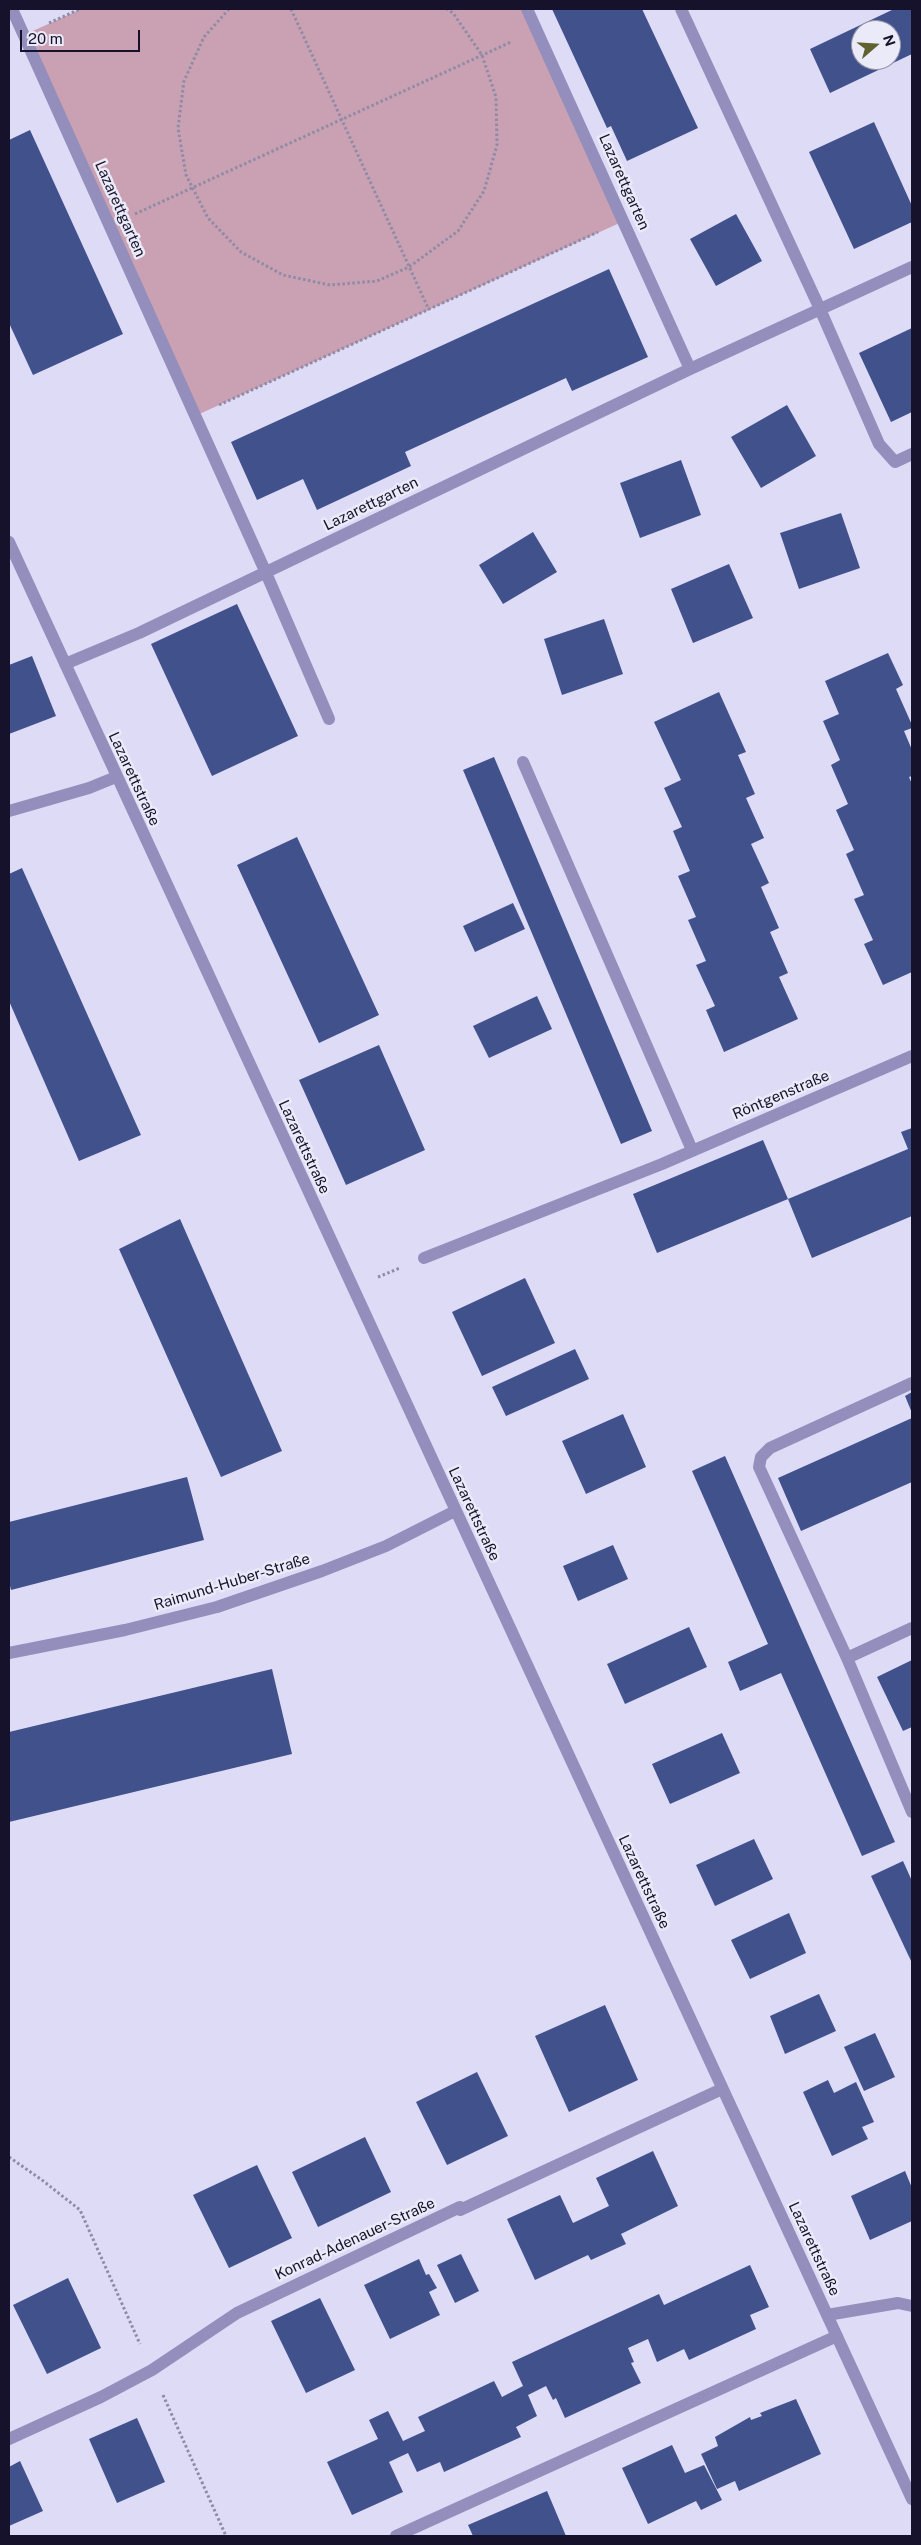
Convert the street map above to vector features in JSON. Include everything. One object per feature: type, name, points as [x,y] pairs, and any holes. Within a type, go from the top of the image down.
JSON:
[{"type":"street","name":"Lazarettgarten","points":[[12,9],[266,573],[329,719]]},
{"type":"street","name":"Lazarettgarten","points":[[527,9],[690,369]]},
{"type":"street","points":[[681,9],[820,309],[879,444],[894,462],[912,454]]},
{"type":"street","name":"Lazarettgarten","points":[[64,664],[139,633],[690,369],[912,267]]},
{"type":"street","name":"Lazarettstraße","points":[[9,542],[912,2499]]},
{"type":"street","points":[[523,762],[692,1150]]},
{"type":"street","points":[[9,811],[67,795],[116,777]]},
{"type":"street","name":"Röntgenstraße","points":[[424,1258],[662,1164],[912,1056]]},
{"type":"street","points":[[912,1383],[770,1448],[761,1457],[759,1467],[847,1658],[912,1812]]},
{"type":"street","name":"Raimund-Huber-Straße","points":[[9,1653],[125,1630],[217,1607],[377,1550],[455,1511]]},
{"type":"street","points":[[847,1658],[912,1628]]},
{"type":"street","name":"Konrad-Adenauer-Straße","points":[[9,2439],[101,2397],[152,2370],[237,2313],[460,2207],[460,2210],[722,2089]]},
{"type":"street","points":[[827,2315],[898,2304],[912,2306]]},
{"type":"street","points":[[396,2536],[837,2336]]},
{"type":"path","points":[[24,35],[80,9]]},
{"type":"path","points":[[229,9],[204,37],[184,81],[178,128],[186,175],[208,218],[241,252],[283,275],[330,285],[377,280],[409,267],[458,232],[484,191],[497,145],[496,98],[482,55],[453,13],[448,9]]},
{"type":"path","points":[[291,9],[429,310]]},
{"type":"path","points":[[109,226],[537,30]]},
{"type":"path","points":[[195,416],[624,221]]},
{"type":"path","points":[[352,1288],[424,1258]]},
{"type":"path","points":[[9,2157],[80,2210],[226,2536]]},
{"type":"shaded area","points":[[81,9],[528,9],[624,221],[195,416],[24,35]]},
{"type":"building","points":[[552,9],[642,9],[698,128],[627,161],[611,126],[607,128]]},
{"type":"building","points":[[894,9],[912,9],[912,54],[901,59],[901,20],[871,20]]},
{"type":"building","points":[[851,29],[851,70],[878,70],[830,93],[810,49]]},
{"type":"building","points":[[874,122],[912,206],[912,222],[854,249],[809,152]]},
{"type":"building","points":[[30,130],[123,334],[33,375],[9,323],[9,140]]},
{"type":"building","points":[[736,214],[762,261],[716,286],[690,239]]},
{"type":"building","points":[[609,269],[648,357],[572,391],[566,378],[405,452],[411,466],[317,510],[303,479],[257,500],[231,442]]},
{"type":"building","points":[[912,328],[912,412],[891,422],[859,353]]},
{"type":"building","points":[[787,405],[816,456],[761,488],[731,437]]},
{"type":"building","points":[[681,460],[701,515],[640,538],[620,483]]},
{"type":"building","points":[[841,513],[860,568],[799,589],[780,533]]},
{"type":"building","points":[[533,532],[557,572],[503,604],[479,565]]},
{"type":"building","points":[[729,564],[753,618],[693,643],[671,589]]},
{"type":"building","points":[[237,604],[298,736],[212,776],[151,644]]},
{"type":"building","points":[[604,619],[623,674],[562,695],[544,639]]},
{"type":"building","points":[[888,653],[903,685],[896,689],[912,725],[912,728],[904,731],[912,750],[912,776],[909,777],[912,784],[912,972],[883,985],[864,944],[873,940],[854,899],[864,895],[846,854],[854,850],[836,810],[848,804],[831,765],[840,760],[823,721],[839,714],[825,681]]},
{"type":"building","points":[[32,656],[56,716],[9,734],[9,665]]},
{"type":"building","points":[[719,692],[746,752],[738,755],[755,794],[746,798],[764,838],[751,844],[769,883],[761,887],[779,928],[770,932],[788,973],[779,977],[798,1019],[724,1052],[706,1010],[715,1006],[696,965],[706,961],[688,920],[696,917],[678,876],[690,871],[673,831],[682,827],[664,788],[681,780],[654,722]]},
{"type":"building","points":[[494,757],[652,1131],[621,1144],[463,770]]},
{"type":"building","points":[[297,837],[379,1015],[319,1043],[237,865]]},
{"type":"building","points":[[22,868],[141,1135],[79,1161],[9,1001],[9,874]]},
{"type":"building","points":[[513,903],[525,929],[475,952],[463,926]]},
{"type":"building","points":[[537,996],[552,1029],[489,1058],[473,1026]]},
{"type":"building","points":[[379,1045],[425,1150],[346,1185],[299,1080]]},
{"type":"building","points":[[912,1128],[912,1216],[812,1258],[788,1199],[908,1149],[901,1132]]},
{"type":"building","points":[[763,1140],[788,1199],[657,1253],[633,1194]]},
{"type":"building","points":[[180,1219],[282,1451],[221,1477],[119,1249]]},
{"type":"building","points":[[525,1278],[555,1343],[482,1376],[452,1312]]},
{"type":"building","points":[[575,1349],[589,1379],[506,1416],[492,1387]]},
{"type":"building","points":[[912,1392],[912,1413],[905,1396]]},
{"type":"building","points":[[623,1414],[646,1467],[586,1494],[562,1441]]},
{"type":"building","points":[[912,1418],[912,1482],[801,1531],[778,1478]]},
{"type":"building","points":[[725,1456],[895,1842],[862,1856],[781,1673],[740,1691],[728,1662],[768,1644],[692,1471]]},
{"type":"building","points":[[187,1477],[204,1540],[11,1590],[9,1582],[9,1522]]},
{"type":"building","points":[[613,1545],[628,1579],[578,1601],[563,1566]]},
{"type":"building","points":[[689,1627],[707,1667],[625,1704],[607,1664]]},
{"type":"building","points":[[912,1660],[912,1727],[903,1731],[877,1677]]},
{"type":"building","points":[[272,1669],[292,1754],[9,1822],[9,1732]]},
{"type":"building","points":[[722,1733],[740,1773],[670,1804],[652,1764]]},
{"type":"building","points":[[754,1839],[773,1879],[715,1906],[696,1865]]},
{"type":"building","points":[[903,1861],[912,1881],[912,1963],[871,1876]]},
{"type":"building","points":[[789,1913],[806,1953],[750,1979],[731,1940]]},
{"type":"building","points":[[819,1994],[836,2031],[785,2054],[770,2016]]},
{"type":"building","points":[[605,2005],[638,2080],[569,2112],[535,2036]]},
{"type":"building","points":[[875,2033],[895,2077],[864,2091],[844,2047]]},
{"type":"building","points":[[477,2072],[508,2136],[447,2165],[416,2102]]},
{"type":"building","points":[[828,2080],[834,2093],[856,2082],[874,2122],[862,2127],[868,2139],[832,2156],[803,2092]]},
{"type":"building","points":[[365,2137],[391,2192],[318,2227],[292,2172]]},
{"type":"building","points":[[653,2151],[678,2206],[621,2234],[626,2244],[591,2260],[588,2255],[535,2280],[507,2219],[560,2195],[573,2223],[609,2206],[596,2178]]},
{"type":"building","points":[[257,2165],[292,2238],[229,2268],[193,2195]]},
{"type":"building","points":[[905,2171],[912,2188],[912,2221],[870,2240],[851,2196]]},
{"type":"building","points":[[461,2254],[479,2291],[455,2303],[437,2265]]},
{"type":"building","points":[[419,2259],[426,2275],[429,2274],[437,2288],[429,2292],[440,2315],[390,2339],[364,2285]]},
{"type":"building","points":[[750,2265],[769,2307],[750,2315],[756,2329],[689,2360],[684,2349],[657,2362],[648,2339],[628,2348],[634,2362],[631,2363],[641,2383],[565,2418],[556,2398],[553,2400],[546,2386],[528,2395],[537,2416],[516,2427],[521,2437],[444,2472],[440,2462],[417,2472],[408,2453],[389,2462],[403,2492],[352,2515],[327,2462],[378,2439],[369,2420],[388,2411],[403,2441],[425,2431],[418,2417],[494,2381],[502,2397],[523,2386],[512,2362],[659,2294],[664,2305]]},
{"type":"building","points":[[68,2278],[101,2348],[47,2374],[13,2305]]},
{"type":"building","points":[[320,2298],[355,2370],[306,2393],[271,2321]]},
{"type":"building","points":[[796,2399],[821,2454],[739,2491],[735,2481],[717,2489],[701,2454],[718,2446],[715,2437],[750,2417],[751,2420],[762,2416],[760,2413]]},
{"type":"building","points":[[137,2418],[165,2482],[117,2503],[89,2439]]},
{"type":"building","points":[[672,2445],[685,2473],[704,2465],[722,2500],[701,2510],[696,2501],[648,2524],[622,2468]]},
{"type":"building","points":[[20,2461],[43,2511],[9,2526],[9,2467]]},
{"type":"building","points":[[547,2491],[566,2536],[473,2536],[468,2525]]}]
